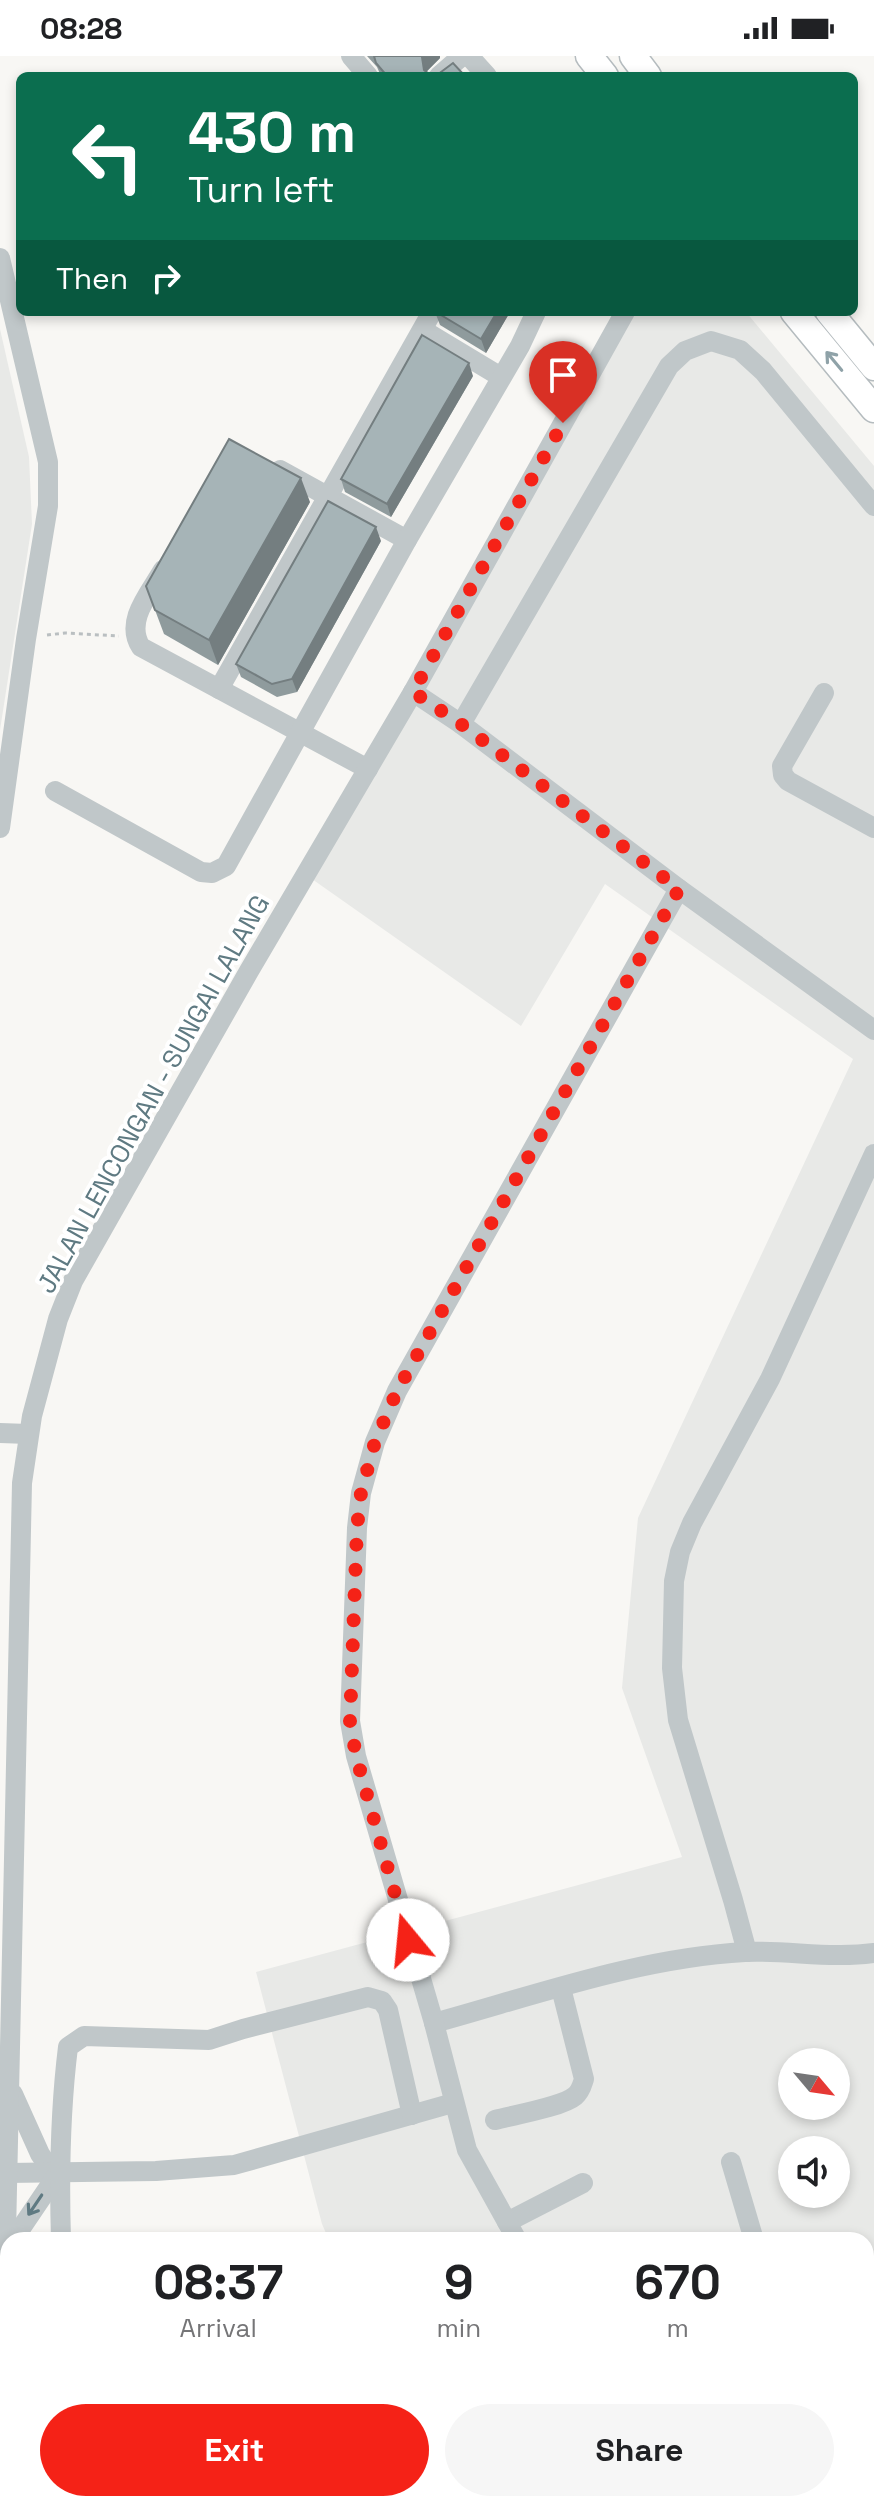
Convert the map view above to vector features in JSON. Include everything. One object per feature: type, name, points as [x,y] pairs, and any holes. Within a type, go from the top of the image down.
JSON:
[{"type":"main road","points":[[589,56],[602,72]]},
{"type":"main road","points":[[797,316],[874,409]]},
{"type":"main road","points":[[837,322],[874,367]]},
{"type":"street","points":[[351,56],[365,72]]},
{"type":"street","points":[[444,72],[462,56]]},
{"type":"street","points":[[469,56],[483,72]]},
{"type":"street","points":[[0,258],[48,462],[48,506],[6,735],[0,828]]},
{"type":"street","points":[[55,791],[201,872],[212,873],[226,866],[534,316]]},
{"type":"street","name":"JALAN LENCONGAN - SUNGAI LALANG","points":[[9,2232],[7,2173],[21,1514],[28,1434],[58,1319],[73,1281],[255,960],[413,692],[623,316]]},
{"type":"street","points":[[219,689],[427,321],[501,377]]},
{"type":"street","points":[[837,322],[874,344]]},
{"type":"street","points":[[461,724],[669,366],[685,351],[711,341],[740,350],[763,371],[874,506]]},
{"type":"street","points":[[264,461],[407,540]]},
{"type":"street","points":[[175,549],[138,613],[134,626],[135,637],[141,647],[368,769]]},
{"type":"street","points":[[413,692],[461,724],[679,889],[874,1030]]},
{"type":"street","points":[[824,693],[782,766],[783,775],[788,781],[874,828]]},
{"type":"street","points":[[513,2232],[467,2150],[434,2023],[356,1756],[350,1721],[361,1493],[375,1442],[397,1391],[679,889]]},
{"type":"street","points":[[747,1952],[678,1720],[672,1668],[674,1581],[680,1552],[692,1523],[763,1394],[874,1154]]},
{"type":"street","points":[[0,1433],[28,1434]]},
{"type":"street","points":[[434,2023],[669,1961],[747,1952],[832,1956],[874,1953]]},
{"type":"street","points":[[495,2120],[563,2102],[582,2088],[584,2079],[561,1988]]},
{"type":"street","points":[[60,2232],[56,2172],[68,2047],[84,2036],[209,2040],[368,1997],[382,2001],[388,2010],[412,2115]]},
{"type":"street","points":[[9,2083],[24,2120],[56,2172]]},
{"type":"street","points":[[7,2173],[156,2171],[234,2165],[453,2103]]},
{"type":"street","points":[[731,2162],[752,2232]]},
{"type":"street","points":[[19,2232],[56,2172]]},
{"type":"street","points":[[507,2222],[583,2183]]},
{"type":"path","points":[[26,639],[65,633],[135,637]]},
{"type":"shaded area","points":[[625,316],[749,316],[874,466],[874,2232],[326,2232],[256,1972],[682,1857],[622,1688],[638,1518],[853,1059],[605,884],[521,1026],[302,872]]},
{"type":"shaded area","points":[[0,329],[29,457],[32,524],[0,730]]},
{"type":"building","points":[[374,56],[423,56],[426,72],[384,72]]},
{"type":"building","points":[[453,63],[461,72],[441,72]]},
{"type":"building","points":[[443,316],[495,316],[481,339]]},
{"type":"building","points":[[422,335],[469,363],[387,504],[341,479]]},
{"type":"building","points":[[229,439],[301,478],[209,640],[155,610],[146,586]]},
{"type":"building","points":[[328,501],[376,527],[292,679],[272,684],[236,664]]},
{"type":"route","points":[[408,1940],[356,1756],[350,1721],[361,1493],[375,1442],[397,1391],[679,889],[461,724],[413,692],[563,423]]}]
